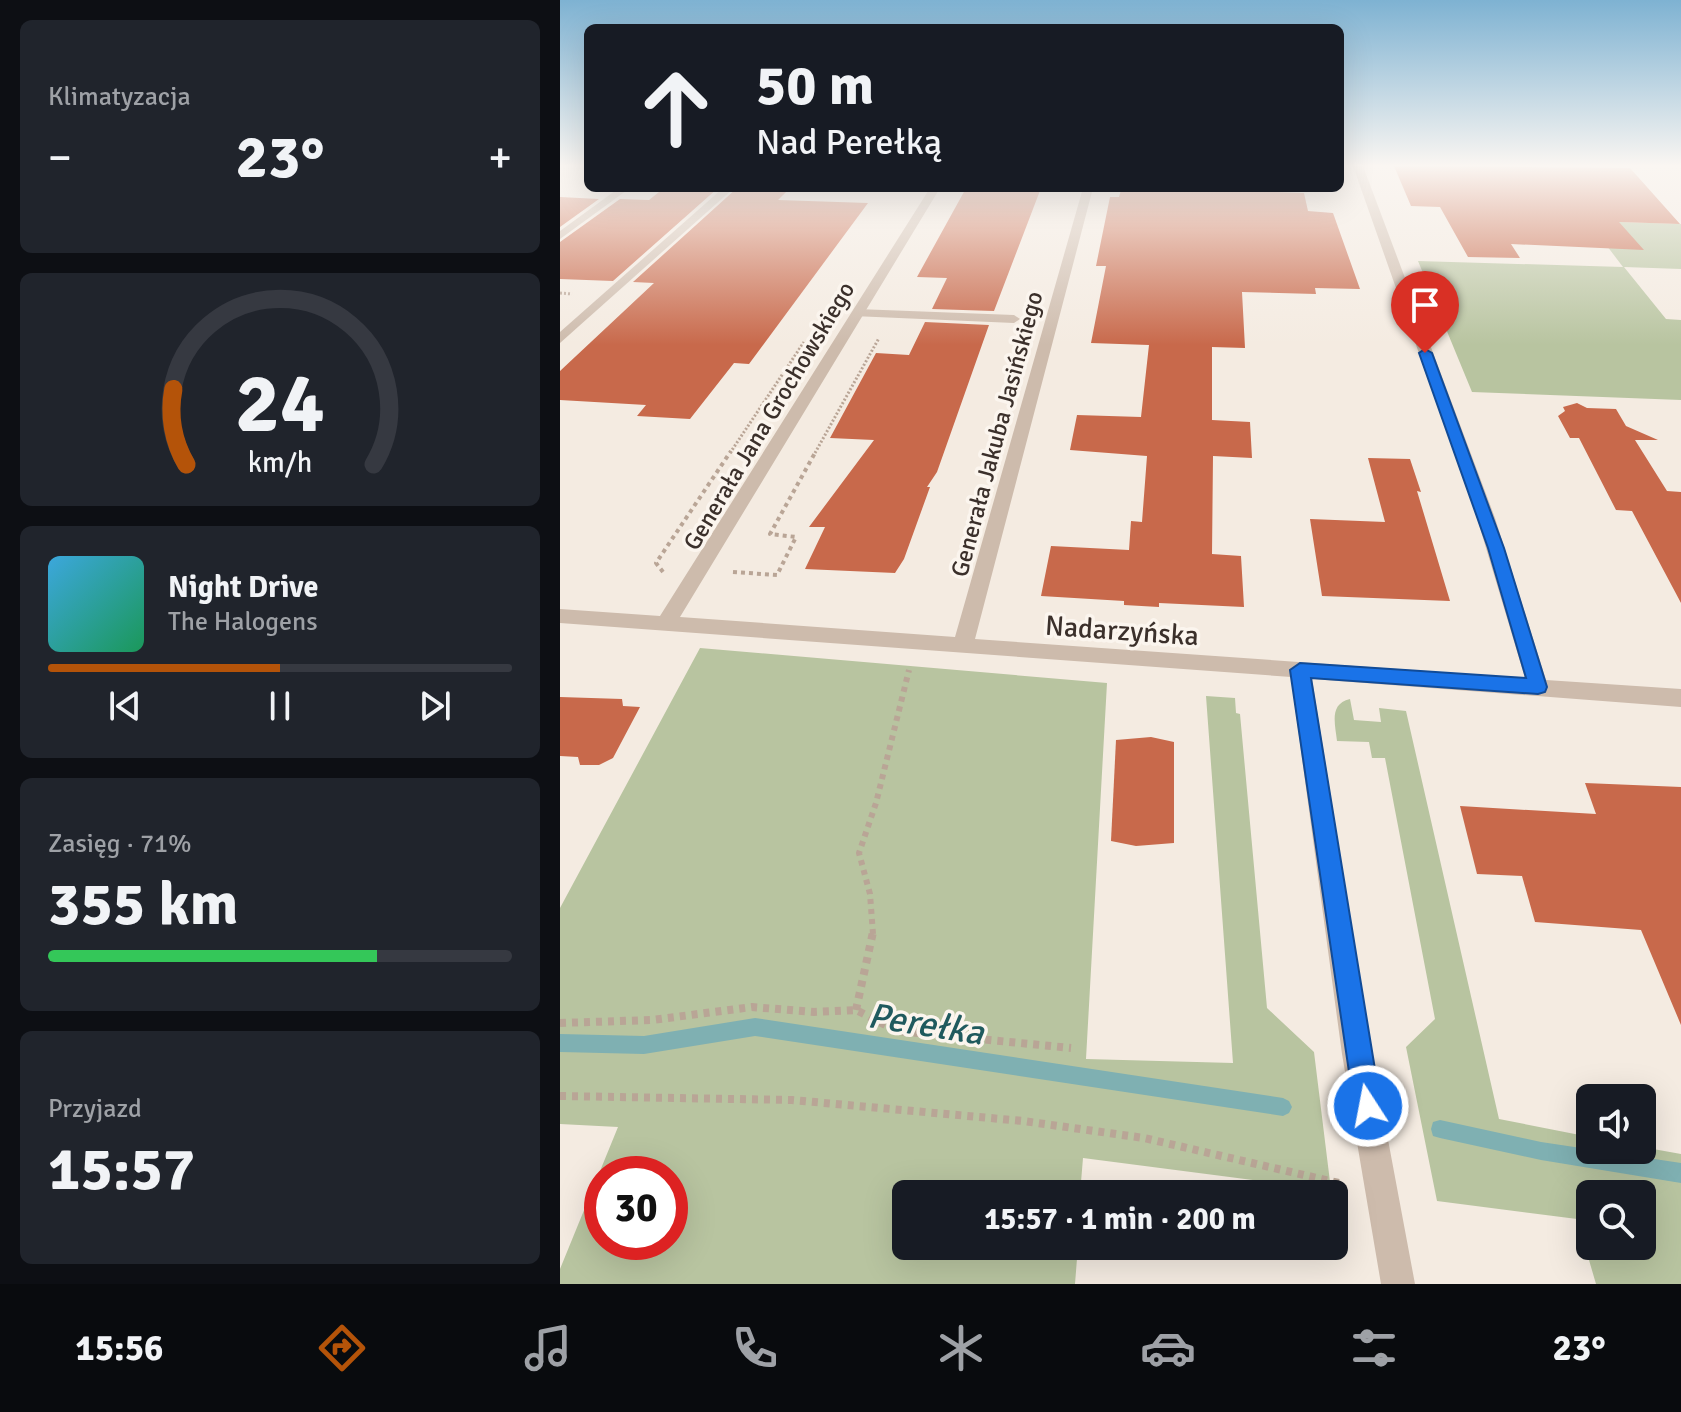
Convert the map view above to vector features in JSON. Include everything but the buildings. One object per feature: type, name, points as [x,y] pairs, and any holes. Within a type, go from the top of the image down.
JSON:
[{"type":"street","points":[[560,339],[687,226]]},
{"type":"street","name":"Generała Jana Grochowskiego","points":[[665,625],[911,226]]},
{"type":"street","name":"Generała Jakuba Jasińskiego","points":[[963,646],[1078,226]]},
{"type":"street","points":[[1380,226],[1486,518],[1538,687]]},
{"type":"street","points":[[857,313],[1014,319]]},
{"type":"street","name":"Nadarzyńska","points":[[560,616],[1681,698]]},
{"type":"street","points":[[1300,670],[1357,1054],[1383,1185],[1398,1284]]},
{"type":"path","points":[[665,574],[656,563],[810,333]]},
{"type":"path","points":[[726,572],[777,575],[796,537],[770,534],[882,333]]},
{"type":"path","points":[[856,1010],[873,933],[870,894],[859,853],[876,803],[904,685],[919,643]]},
{"type":"path","points":[[560,1023],[652,1020],[752,1007],[814,1012],[856,1010],[897,1031],[1071,1048]]},
{"type":"path","points":[[560,1096],[792,1100],[1023,1121],[1144,1138],[1330,1183],[1383,1185]]},
{"type":"green space","points":[[1592,226],[1681,226],[1681,269],[1624,267],[1666,319],[1681,320],[1681,400],[1472,392],[1418,261],[1623,267]]},
{"type":"green space","points":[[700,648],[1107,683],[1086,1059],[1233,1063],[1206,696],[1235,698],[1236,713],[1240,714],[1267,1008],[1314,1052],[1330,1180],[1254,1180],[1083,1158],[1081,1180],[892,1180],[892,1260],[1077,1260],[1075,1284],[560,1284],[560,1269],[584,1210],[584,1260],[688,1260],[688,1156],[606,1156],[618,1127],[560,1124],[560,908]]},
{"type":"green space","points":[[1350,699],[1354,720],[1381,722],[1379,708],[1406,711],[1499,1119],[1576,1134],[1576,1164],[1656,1164],[1656,1150],[1681,1154],[1681,1284],[1596,1284],[1589,1260],[1656,1260],[1656,1180],[1576,1180],[1576,1219],[1437,1201],[1406,1047],[1435,1019],[1385,758],[1372,758],[1369,742],[1337,741],[1335,715],[1339,705]]},
{"type":"waterway","name":"Perełka","points":[[560,1043],[644,1045],[755,1027],[1283,1107]]},
{"type":"waterway","name":"Perełka","points":[[1440,1129],[1541,1151],[1681,1173]]},
{"type":"route","points":[[1368,1106],[1357,1054],[1300,670],[1538,687],[1496,548],[1425,353]]}]
